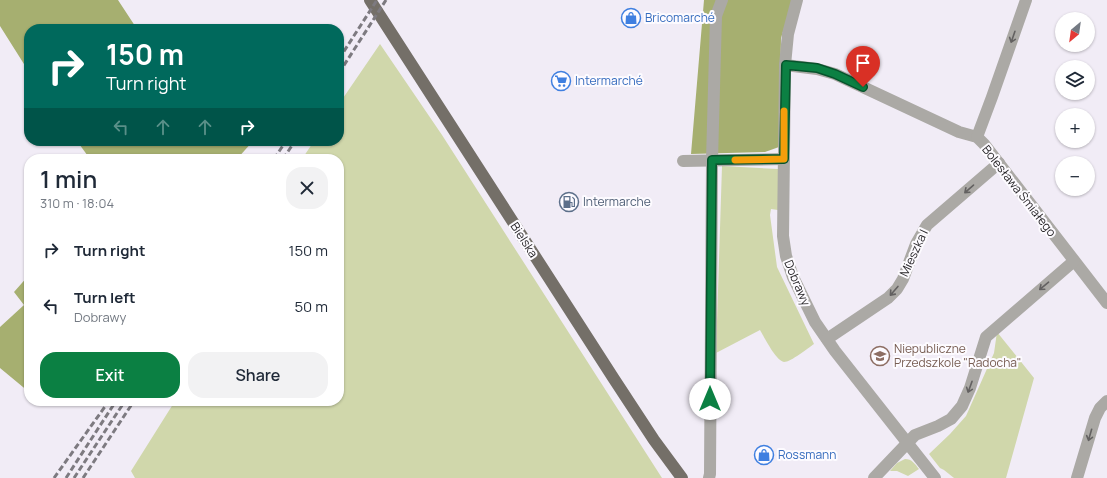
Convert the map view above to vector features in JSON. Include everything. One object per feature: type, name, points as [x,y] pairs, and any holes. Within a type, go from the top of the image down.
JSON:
[{"type":"main road","name":"Bielska","points":[[370,0],[618,385],[654,440],[682,478]]},
{"type":"street","points":[[708,478],[710,474],[712,160],[716,16],[722,0]]},
{"type":"street","name":"Dobrawy","points":[[797,0],[788,34],[786,65],[783,236],[786,256],[793,277],[814,322],[935,478]]},
{"type":"street","name":"Bolesława Śmiałego","points":[[1026,0],[977,137],[1107,303]]},
{"type":"street","points":[[786,65],[817,68],[835,74],[959,132],[977,137]]},
{"type":"street","points":[[683,161],[784,159]]},
{"type":"street","name":"Mieszka I","points":[[827,339],[888,298],[897,289],[903,279],[916,244],[927,226],[998,163]]},
{"type":"street","points":[[874,478],[915,435],[951,419],[962,406],[970,388],[986,337],[1074,261]]},
{"type":"street","points":[[1077,478],[1095,418],[1100,408],[1107,401]]},
{"type":"green space","points":[[0,0],[118,0],[134,24],[24,24],[24,64],[0,26]]},
{"type":"green space","points":[[704,0],[793,0],[781,38],[779,147],[765,152],[691,154]]},
{"type":"green space","points":[[380,44],[442,135],[662,478],[135,478],[131,471],[172,406],[344,406],[344,154],[305,154],[311,146],[344,146],[344,97]]},
{"type":"green space","points":[[81,146],[249,146],[241,154],[86,154]]},
{"type":"green space","points":[[722,166],[778,169],[778,210],[771,209],[770,215],[777,267],[814,344],[795,357],[784,362],[777,358],[760,330],[716,353]]},
{"type":"green space","points":[[24,281],[24,305],[14,292]]},
{"type":"green space","points":[[24,305],[24,388],[0,368],[0,327]]},
{"type":"green space","points":[[997,332],[1034,378],[1006,478],[954,478],[940,468],[929,454],[966,416],[994,353]]},
{"type":"green space","points":[[905,459],[911,461],[919,469],[908,476],[897,471],[890,471],[897,463]]},
{"type":"railway","points":[[344,51],[377,0]]},
{"type":"railway","points":[[344,65],[386,0]]},
{"type":"railway","points":[[277,154],[283,146]]},
{"type":"railway","points":[[286,154],[292,146]]},
{"type":"railway","points":[[54,478],[105,406]]},
{"type":"railway","points":[[66,478],[113,406]]},
{"type":"railway","points":[[74,478],[122,406]]},
{"type":"railway","points":[[83,478],[131,406]]},
{"type":"slow traffic","points":[[735,160],[784,159],[784,111]]},
{"type":"place","name":"Bricomarché","points":[[631,18]]},
{"type":"place","name":"Intermarché","points":[[561,81]]},
{"type":"place","name":"Intermarche","points":[[569,202]]},
{"type":"place","name":"Niepubliczne Przedszkole \"Radocha\"","points":[[880,356]]},
{"type":"place","name":"Rossmann","points":[[764,455]]},
{"type":"route","points":[[710,399],[712,160],[784,159],[786,65],[817,68],[835,74],[863,87]]}]
